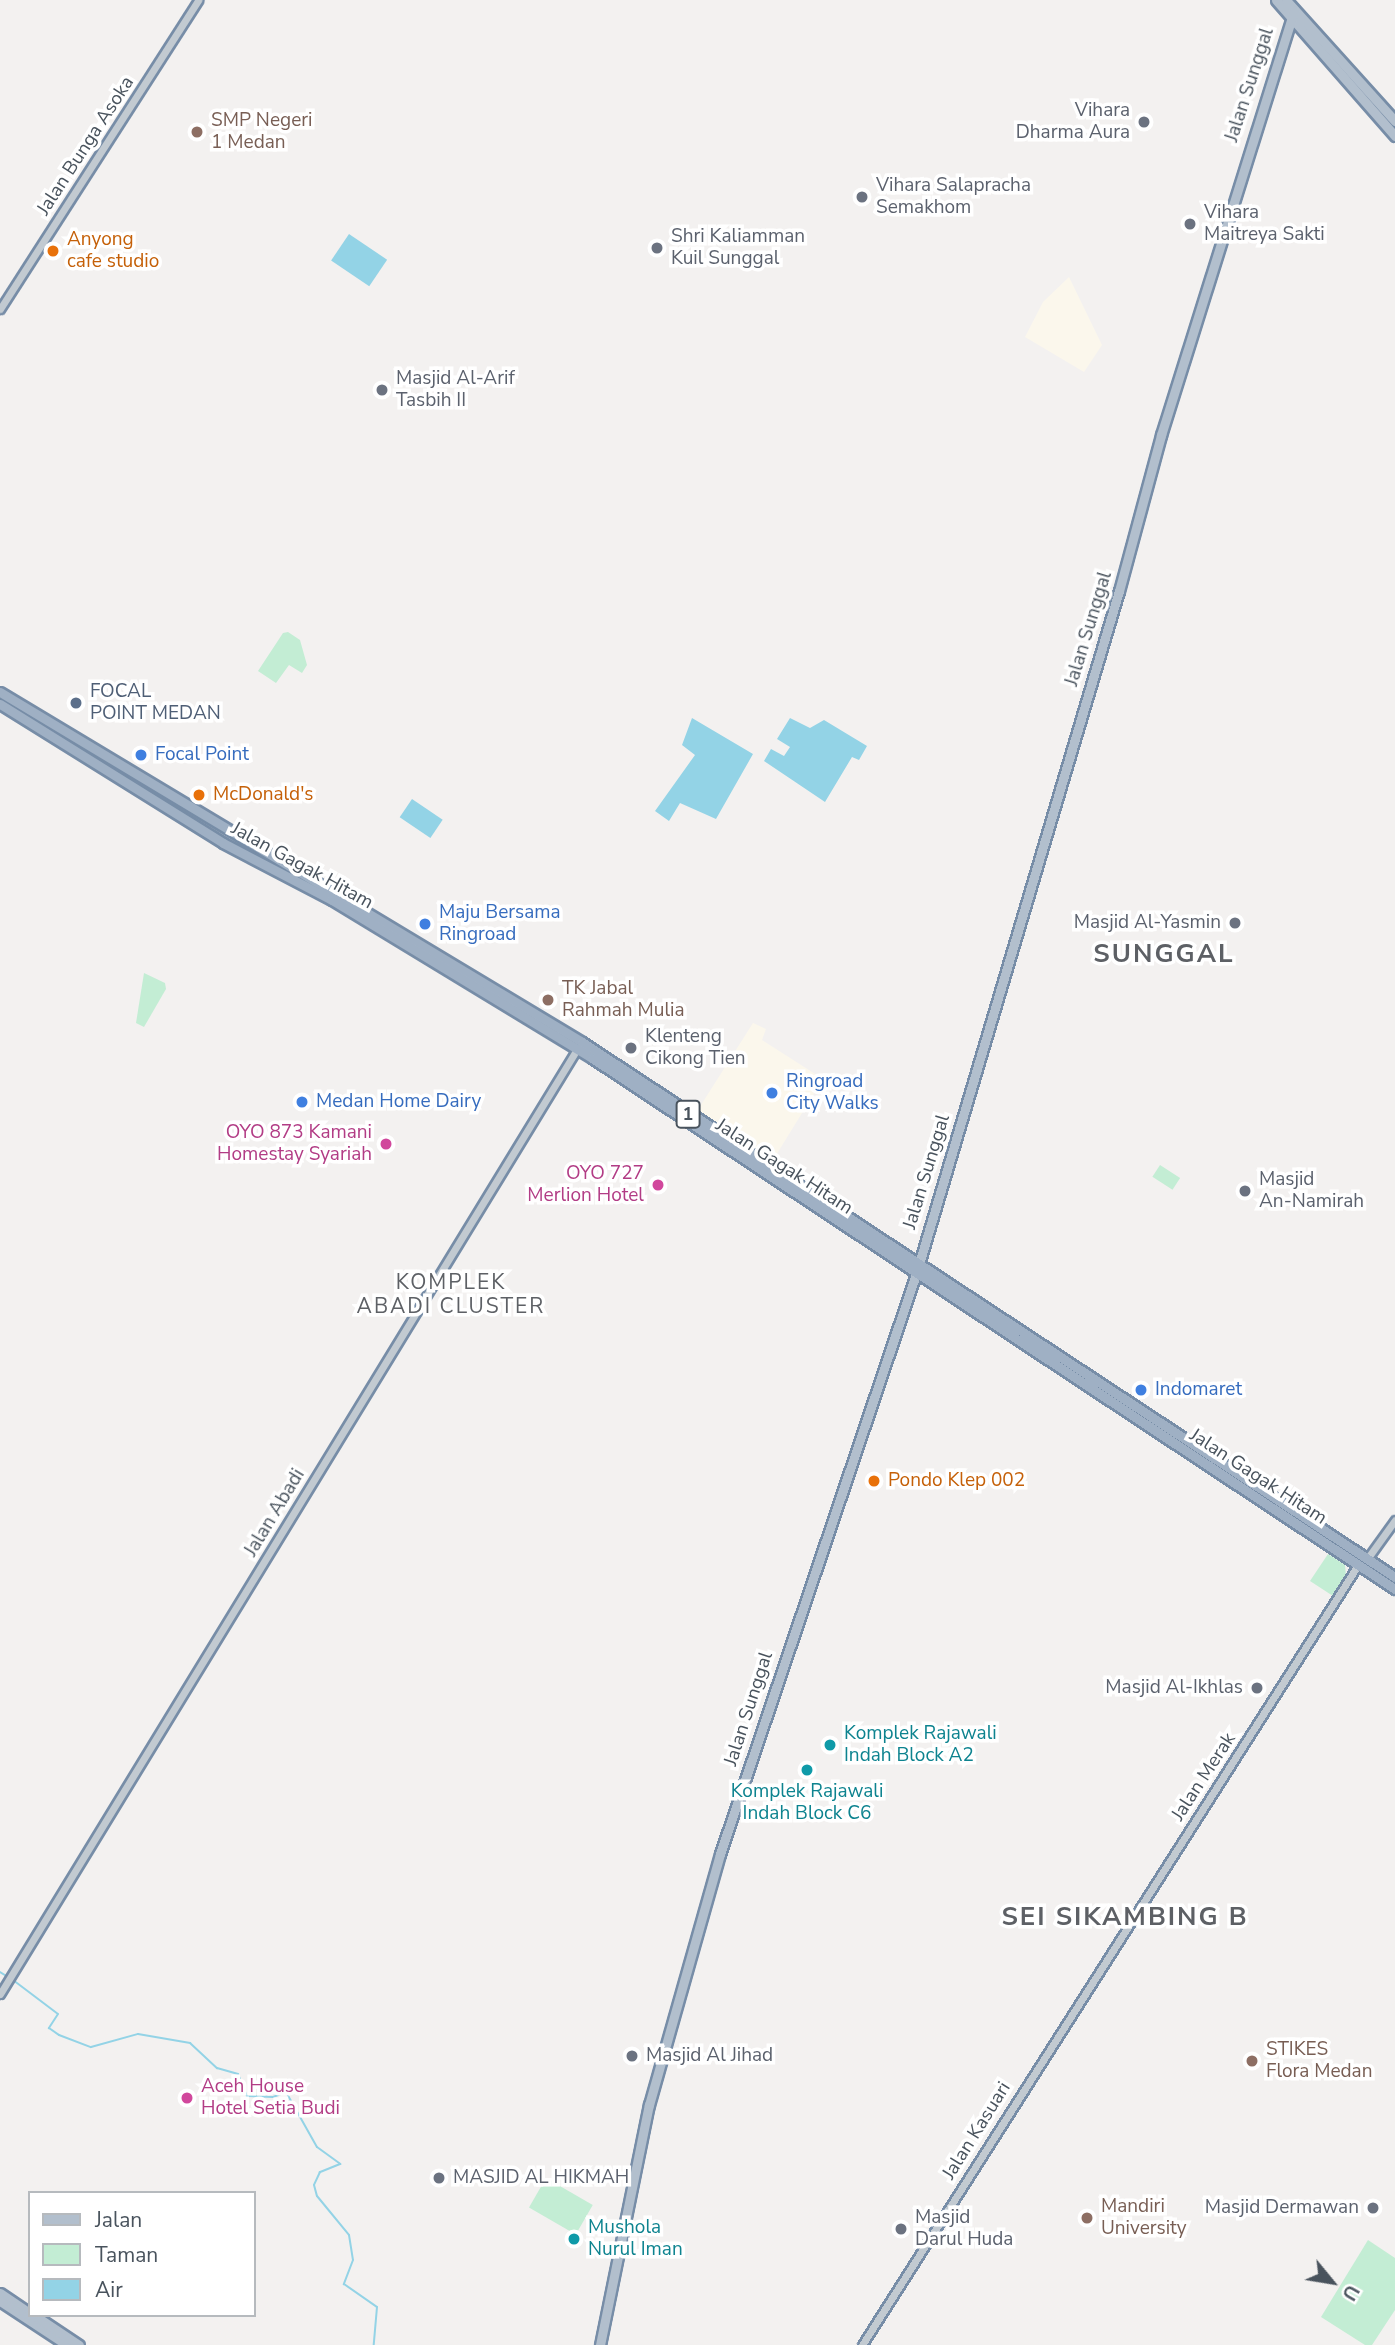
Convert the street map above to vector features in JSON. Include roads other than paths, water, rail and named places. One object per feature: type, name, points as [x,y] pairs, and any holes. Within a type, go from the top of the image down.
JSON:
[{"type":"highway","name":"Jalan Gagak Hitam","points":[[0,692],[168,797],[441,953],[917,1270],[1395,1577]]},
{"type":"highway","name":"Jalan Gagak Hitam","points":[[0,704],[223,843],[332,900],[650,1093]]},
{"type":"highway","name":"Jalan Gagak Hitam","points":[[1193,1449],[1395,1589]]},
{"type":"main road","points":[[1276,0],[1395,121]]},
{"type":"main road","points":[[1286,0],[1292,14],[1395,136]]},
{"type":"main road","name":"Jalan Sunggal","points":[[600,2345],[649,2105],[703,1910],[811,1572],[917,1270],[1161,435],[1292,14]]},
{"type":"main road","points":[[0,2293],[28,2311]]},
{"type":"main road","points":[[0,2301],[67,2345]]},
{"type":"main road","points":[[37,2317],[79,2345]]},
{"type":"street","name":"Jalan Bunga Asoka","points":[[0,309],[198,0]]},
{"type":"street","name":"Jalan Abadi","points":[[0,1994],[577,1049]]},
{"type":"street","points":[[1367,1559],[1395,1520]]},
{"type":"street","name":"Jalan Merak","points":[[1075,2005],[1357,1565]]},
{"type":"street","name":"Jalan Kasuari","points":[[862,2345],[1075,2005]]},
{"type":"water","points":[[349,234],[387,260],[369,286],[331,261]]},
{"type":"water","points":[[692,718],[753,754],[716,819],[680,803],[669,821],[655,811],[695,755],[682,745]]},
{"type":"water","points":[[790,718],[810,728],[824,720],[867,746],[859,760],[852,757],[825,802],[764,761],[771,749],[784,756],[790,747],[777,739]]},
{"type":"water","points":[[412,799],[443,820],[430,838],[400,817]]},
{"type":"waterway","points":[[0,1972],[8,1977]]},
{"type":"waterway","points":[[13,1980],[58,2014],[49,2028],[59,2035],[91,2047],[138,2034],[190,2043],[217,2068],[238,2074],[247,2096],[273,2097],[286,2092],[317,2147],[340,2164],[320,2172],[314,2185],[317,2196],[349,2235],[353,2260],[344,2284],[377,2307],[374,2345]]},
{"type":"place","name":"Vihara Dharma Aura","points":[[1144,122]]},
{"type":"place","name":"SMP Negeri 1 Medan","points":[[197,132]]},
{"type":"place","name":"Vihara Salapracha Semakhom","points":[[862,197]]},
{"type":"place","name":"Vihara Maitreya Sakti","points":[[1190,224]]},
{"type":"place","name":"Shri Kaliamman Kuil Sunggal","points":[[657,248]]},
{"type":"place","name":"Anyong cafe studio","points":[[53,251]]},
{"type":"place","name":"Masjid Al-Arif Tasbih II","points":[[382,390]]},
{"type":"place","name":"FOCAL POINT MEDAN","points":[[76,703]]},
{"type":"place","name":"Focal Point","points":[[141,755]]},
{"type":"place","name":"McDonald's","points":[[199,795]]},
{"type":"place","name":"Masjid Al-Yasmin","points":[[1235,923]]},
{"type":"place","name":"Maju Bersama Ringroad","points":[[425,924]]},
{"type":"place","name":"TK Jabal Rahmah Mulia","points":[[548,1000]]},
{"type":"place","name":"Klenteng Cikong Tien","points":[[631,1048]]},
{"type":"place","name":"Ringroad City Walks","points":[[772,1093]]},
{"type":"place","name":"Medan Home Dairy","points":[[302,1102]]},
{"type":"place","name":"OYO 873 Kamani Homestay Syariah","points":[[386,1144]]},
{"type":"place","name":"OYO 727 Merlion Hotel","points":[[658,1185]]},
{"type":"place","name":"Masjid An-Namirah","points":[[1245,1191]]},
{"type":"place","name":"Indomaret","points":[[1141,1390]]},
{"type":"place","name":"Pondo Klep 002","points":[[874,1481]]},
{"type":"place","name":"Masjid Al-Ikhlas","points":[[1257,1688]]},
{"type":"place","name":"Komplek Rajawali Indah Block A2","points":[[830,1745]]},
{"type":"place","name":"Komplek Rajawali Indah Block C6","points":[[807,1770]]},
{"type":"place","name":"Masjid Al Jihad","points":[[632,2056]]},
{"type":"place","name":"STIKES Flora Medan","points":[[1252,2061]]},
{"type":"place","name":"Aceh House Hotel Setia Budi","points":[[187,2098]]},
{"type":"place","name":"MASJID AL HIKMAH","points":[[439,2178]]},
{"type":"place","name":"Masjid Dermawan","points":[[1373,2208]]},
{"type":"place","name":"Mandiri University","points":[[1087,2218]]},
{"type":"place","name":"Masjid Darul Huda","points":[[901,2229]]},
{"type":"place","name":"Mushola Nurul Iman","points":[[574,2239]]},
{"type":"district","name":"SUNGGAL","points":[[1164,954]]},
{"type":"district","name":"KOMPLEK ABADI CLUSTER","points":[[451,1294]]},
{"type":"district","name":"SEI SIKAMBING B","points":[[1125,1917]]}]
